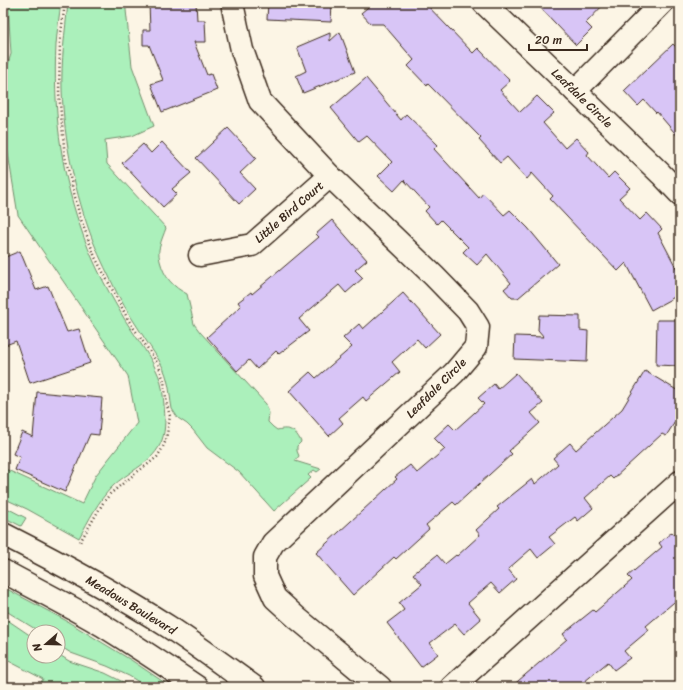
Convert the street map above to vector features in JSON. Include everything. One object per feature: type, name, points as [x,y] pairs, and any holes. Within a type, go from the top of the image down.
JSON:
[{"type":"street","name":"Leafdale Circle","points":[[234,3],[233,8],[242,50],[260,101],[330,176],[464,306],[478,327],[476,346],[454,373],[273,543],[265,557],[265,576],[276,598],[380,687]]},
{"type":"street","name":"Leafdale Circle","points":[[484,3],[680,194]]},
{"type":"street","points":[[575,91],[662,3]]},
{"type":"street","name":"Little Bird Court","points":[[200,255],[252,245],[330,176]]},
{"type":"street","points":[[452,687],[680,482]]},
{"type":"street","name":"Meadows Boulevard","points":[[3,534],[61,564],[170,628],[254,687]]},
{"type":"street","points":[[3,571],[101,625],[197,687]]},
{"type":"path","points":[[65,3],[60,40],[59,94],[65,157],[80,217],[95,258],[129,321],[158,364],[164,381],[167,406],[170,416],[166,440],[157,457],[110,494],[80,542]]},
{"type":"green space","points":[[8,3],[61,3],[57,29],[55,68],[59,137],[67,182],[84,238],[98,271],[125,320],[145,349],[159,376],[163,392],[165,427],[162,440],[158,448],[147,461],[118,481],[107,492],[94,511],[79,538],[27,509],[3,498],[3,468],[82,504],[96,475],[137,423],[128,376],[18,215],[3,123],[3,80],[11,54]]},
{"type":"green space","points":[[68,3],[126,3],[132,66],[154,126],[132,136],[105,140],[107,164],[166,228],[159,250],[160,261],[164,272],[173,285],[187,294],[194,324],[266,404],[269,413],[268,422],[277,430],[289,429],[297,435],[301,442],[297,446],[299,456],[295,461],[321,469],[317,472],[314,470],[308,475],[311,478],[274,511],[239,472],[207,448],[193,430],[178,418],[172,409],[164,369],[120,299],[96,248],[76,186],[65,128],[62,68]]},
{"type":"green space","points":[[3,506],[26,518],[21,526],[3,517]]},
{"type":"green space","points":[[3,587],[65,620],[131,660],[171,687],[147,687],[129,676],[107,666],[71,653],[66,650],[66,624],[27,624],[3,609]]},
{"type":"green space","points":[[3,617],[26,633],[26,664],[66,664],[66,659],[105,673],[133,687],[38,687],[43,679],[3,658]]},
{"type":"building","points":[[149,3],[196,3],[197,20],[205,20],[206,42],[194,42],[207,75],[211,74],[217,90],[162,112],[151,84],[163,80],[149,45],[143,45],[143,30],[150,30]]},
{"type":"building","points":[[268,3],[332,3],[331,22],[267,19]]},
{"type":"building","points":[[373,3],[425,3],[473,53],[478,48],[510,81],[500,90],[520,112],[537,96],[554,113],[543,123],[565,148],[576,138],[589,152],[587,155],[608,178],[614,172],[630,188],[619,198],[640,220],[647,213],[662,229],[658,233],[680,275],[680,294],[651,310],[626,263],[618,271],[550,199],[553,196],[532,173],[527,179],[507,157],[500,163],[479,140],[481,138],[428,84],[427,86],[408,66],[414,60],[383,24],[371,24],[361,13]]},
{"type":"building","points":[[536,3],[605,3],[586,23],[592,29],[576,45]]},
{"type":"building","points":[[340,32],[355,72],[303,93],[296,76],[306,71],[297,47],[330,33],[330,41]]},
{"type":"building","points":[[673,44],[680,51],[680,139],[657,112],[656,113],[644,100],[638,106],[624,91]]},
{"type":"building","points":[[366,78],[401,120],[406,114],[438,145],[434,149],[479,198],[483,193],[504,215],[510,210],[528,228],[558,264],[518,298],[512,298],[504,289],[511,283],[487,254],[477,265],[463,252],[468,247],[441,220],[437,224],[425,211],[429,207],[404,180],[394,191],[378,176],[392,162],[367,136],[359,142],[331,108]]},
{"type":"building","points":[[228,128],[256,158],[240,173],[255,189],[239,204],[196,158]]},
{"type":"building","points":[[162,142],[191,173],[172,189],[177,194],[163,207],[122,163],[143,144],[151,153]]},
{"type":"building","points":[[332,220],[367,260],[355,270],[363,278],[346,293],[339,285],[299,319],[309,331],[279,354],[276,351],[257,369],[249,360],[237,371],[207,337],[241,306],[238,302],[251,292],[252,294],[319,237],[316,234]]},
{"type":"building","points":[[20,251],[36,290],[48,286],[67,332],[79,329],[90,363],[30,383],[16,341],[3,346],[3,258]]},
{"type":"building","points":[[403,293],[440,334],[425,348],[417,339],[392,362],[400,372],[366,401],[363,397],[339,418],[343,423],[329,436],[289,391],[310,372],[316,378],[352,347],[343,338],[359,324],[363,329]]},
{"type":"building","points":[[539,315],[580,316],[580,330],[588,331],[587,362],[514,359],[515,336],[544,337],[538,330]]},
{"type":"building","points":[[657,320],[680,320],[680,366],[656,365]]},
{"type":"building","points":[[645,371],[680,392],[680,414],[666,436],[662,434],[613,479],[610,476],[585,498],[593,508],[578,521],[575,517],[549,537],[555,544],[538,558],[531,549],[508,569],[516,579],[500,593],[491,583],[468,603],[481,619],[464,634],[455,624],[430,643],[438,654],[421,667],[387,623],[404,610],[399,603],[422,584],[413,574],[437,555],[445,564],[456,555],[457,556],[480,535],[476,530],[499,509],[497,507],[532,479],[535,484],[558,464],[553,458],[570,443],[576,450],[622,409]]},
{"type":"building","points":[[516,373],[543,403],[531,413],[540,423],[509,451],[512,454],[456,505],[453,502],[426,525],[429,529],[396,559],[394,557],[353,595],[316,553],[397,479],[395,477],[410,465],[417,473],[445,449],[434,438],[449,424],[455,430],[484,404],[478,398],[494,384],[498,389]]},
{"type":"building","points":[[37,392],[102,398],[99,435],[90,434],[65,492],[15,470],[20,457],[13,454],[22,432],[33,437]]},
{"type":"building","points":[[672,532],[680,541],[680,597],[646,626],[649,630],[624,651],[630,658],[614,670],[608,662],[578,687],[511,687],[567,639],[563,634],[593,610],[595,612],[632,580],[628,576],[662,547],[659,543]]}]
